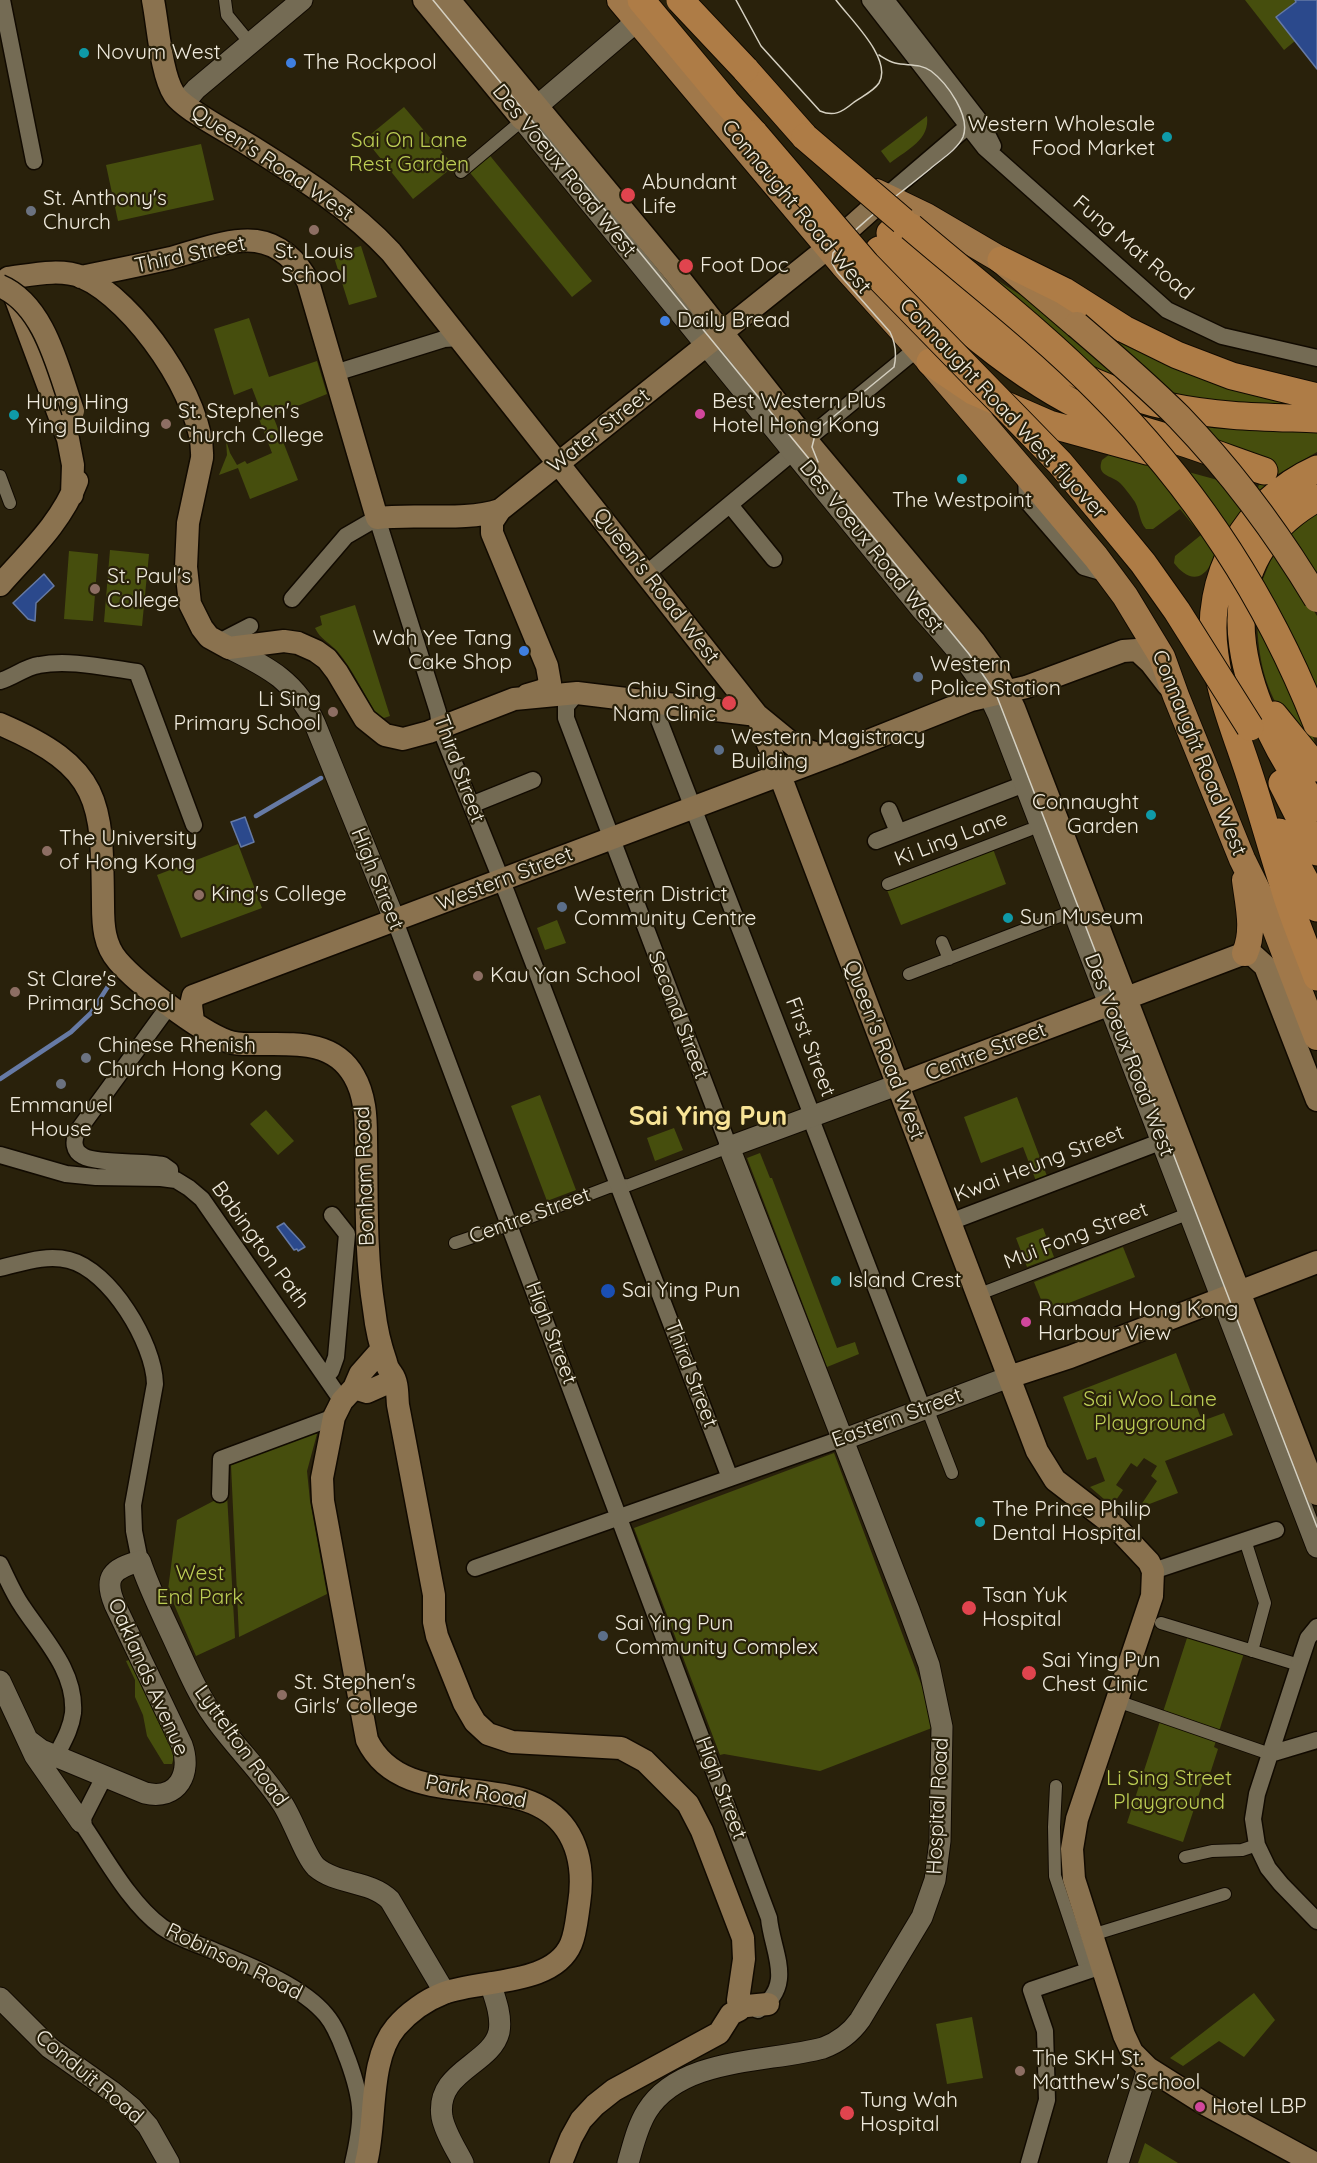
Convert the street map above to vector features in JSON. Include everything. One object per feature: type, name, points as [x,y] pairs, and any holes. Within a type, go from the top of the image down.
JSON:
[{"type":"highway","points":[[680,0],[740,70],[805,137],[890,233],[942,280],[1033,379],[1120,424],[1264,471]]},
{"type":"highway","points":[[699,0],[740,70]]},
{"type":"highway","name":"Connaught Road West flyover","points":[[639,7],[756,134],[866,264],[1060,463],[1143,563],[1183,620],[1244,717],[1274,768],[1317,852]]},
{"type":"highway","points":[[756,134],[929,297],[990,332],[1116,391],[1143,400],[1226,415],[1317,419]]},
{"type":"highway","points":[[805,137],[1066,359],[1106,398],[1158,455],[1204,514],[1244,576],[1284,649],[1317,724]]},
{"type":"highway","points":[[1001,260],[1064,291],[1124,328],[1177,355],[1232,376],[1317,397]]},
{"type":"highway","points":[[924,355],[973,391],[1048,424],[1156,454],[1232,460]]},
{"type":"highway","points":[[1317,469],[1277,493],[1244,528],[1227,560],[1216,597],[1213,636],[1219,681],[1233,732],[1253,784],[1284,890],[1317,977]]},
{"type":"highway","points":[[1317,498],[1295,512],[1273,533],[1260,552],[1250,572],[1241,602],[1240,617],[1243,654],[1278,749],[1317,808]]},
{"type":"highway","points":[[1253,684],[1278,720],[1317,768]]},
{"type":"highway","points":[[1253,784],[1306,882],[1317,908]]},
{"type":"main road","name":"Queen's Road West","points":[[153,0],[167,80],[174,96],[346,209],[392,252],[757,715],[1037,1451],[1055,1480],[1116,1527],[1149,1562],[1153,1571]]},
{"type":"main road","name":"Des Voeux Road West","points":[[424,0],[529,112]]},
{"type":"main road","name":"Des Voeux Road West","points":[[448,0],[529,112],[892,559],[974,641],[994,668],[999,694],[1231,1295],[1317,1494]]},
{"type":"main road","name":"Connaught Road West","points":[[620,0],[639,7],[829,247],[1026,474],[1108,574],[1131,606],[1162,657],[1242,859],[1272,920],[1317,1037]]},
{"type":"main road","name":"Connaught Road West","points":[[671,0],[740,70],[797,136],[827,161],[866,188],[926,216],[1001,260],[1143,382],[1215,456],[1279,539],[1317,599]]},
{"type":"main road","name":"Water Street","points":[[377,518],[397,515],[476,515],[500,510],[829,247],[886,196]]},
{"type":"main road","name":"Third Street","points":[[81,277],[244,240],[267,243],[288,256],[305,275],[377,518]]},
{"type":"main road","points":[[2,279],[52,274],[81,277],[114,298],[147,332],[186,395],[195,413],[203,447],[188,523],[186,567],[188,591],[193,613],[209,637],[223,646],[278,641],[298,643],[316,651],[327,659],[337,672],[365,719],[385,735],[403,739],[544,690],[549,687],[550,683],[547,666]]},
{"type":"main road","points":[[0,585],[53,524],[72,495],[82,459],[81,441],[73,411],[38,319],[2,279]]},
{"type":"main road","points":[[2,279],[68,439],[73,465],[72,495]]},
{"type":"main road","points":[[500,510],[492,522],[492,533],[547,666],[556,682],[577,693]]},
{"type":"main road","name":"Western Street","points":[[183,1001],[965,703],[1026,687],[1123,651],[1137,650],[1151,663],[1176,696]]},
{"type":"main road","points":[[514,699],[577,693],[757,715]]},
{"type":"main road","name":"Western Street","points":[[757,715],[796,747],[818,754],[838,753]]},
{"type":"main road","name":"Bonham Road","points":[[0,724],[22,733],[51,750],[75,769],[89,789],[98,811],[102,834],[103,917],[109,946],[124,968],[183,1001],[193,1021],[219,1038],[236,1043],[301,1044],[320,1048],[341,1060],[355,1077],[366,1117],[370,1277],[374,1312],[434,1595],[448,1626],[456,1682],[469,1714],[488,1734],[512,1742],[621,1748],[645,1761],[682,1797],[702,1830],[743,1938],[744,1959],[729,2016]]},
{"type":"main road","points":[[1242,859],[1251,926],[1251,940],[1245,953],[1254,956],[1265,966],[1317,1100]]},
{"type":"main road","name":"Centre Street","points":[[897,1084],[1245,953]]},
{"type":"main road","name":"Eastern Street","points":[[1009,1377],[1070,1357],[1317,1262]]},
{"type":"main road","name":"Park Road","points":[[366,2163],[372,2132],[379,2064],[387,2040],[396,2027],[424,2003],[445,1993],[543,1971],[567,1951],[575,1931],[581,1872],[578,1854],[571,1837],[560,1822],[539,1804],[435,1786],[414,1780],[386,1764],[370,1745],[363,1726],[322,1490],[323,1465],[343,1402],[363,1370],[382,1349]]},
{"type":"main road","points":[[343,1402],[390,1386]]},
{"type":"main road","points":[[1153,1571],[1152,1596],[1077,1820],[1073,1842],[1074,1879],[1084,1938],[1128,2044],[1139,2061],[1205,2104],[1314,2158]]},
{"type":"main road","points":[[561,2163],[581,2120],[614,2090],[729,2016],[747,2006],[768,2004]]},
{"type":"street","points":[[2,0],[34,161]]},
{"type":"street","points":[[225,0],[227,15],[250,43]]},
{"type":"street","points":[[184,104],[196,89],[302,0]]},
{"type":"street","name":"Fung Mat Road","points":[[870,0],[975,125]]},
{"type":"street","name":"Fung Mat Road","points":[[886,0],[975,125],[985,148],[1167,310],[1222,336],[1317,357]]},
{"type":"street","points":[[461,172],[529,112],[639,7]]},
{"type":"street","points":[[886,196],[975,125]]},
{"type":"street","points":[[335,373],[444,339],[460,338]]},
{"type":"street","points":[[646,574],[800,446],[924,355]]},
{"type":"street","points":[[1026,474],[1027,501],[1084,567],[1108,574]]},
{"type":"street","points":[[0,476],[10,503]]},
{"type":"street","points":[[730,506],[774,559]]},
{"type":"street","name":"Water Street","points":[[292,599],[346,536],[377,518]]},
{"type":"street","name":"Third Street","points":[[377,518],[438,712],[440,728],[730,1478]]},
{"type":"street","points":[[223,646],[250,626]]},
{"type":"street","name":"High Street","points":[[223,646],[275,673],[296,691],[304,702],[395,921],[769,1918],[780,1963],[778,1986],[768,2004]]},
{"type":"street","points":[[0,681],[28,668],[52,664],[73,664],[137,672],[194,825]]},
{"type":"street","name":"Second Street","points":[[577,693],[566,706],[566,718],[841,1439]]},
{"type":"street","name":"First Street","points":[[652,702],[812,1115],[814,1127],[925,1409]]},
{"type":"street","points":[[471,805],[533,780]]},
{"type":"street","points":[[876,841],[1033,780]]},
{"type":"street","points":[[889,810],[898,832]]},
{"type":"street","name":"Ki Ling Lane","points":[[888,884],[1029,830]]},
{"type":"street","points":[[909,974],[1082,908]]},
{"type":"street","points":[[942,942],[949,959]]},
{"type":"street","points":[[170,1179],[170,1170],[163,1165],[87,1158],[76,1150],[74,1141],[77,1132],[163,1014],[183,1001]]},
{"type":"street","name":"Centre Street","points":[[455,1243],[609,1187],[629,1185],[897,1084]]},
{"type":"street","name":"Des Voeux Road West","points":[[1170,1138],[1190,1213],[1231,1295],[1317,1546]]},
{"type":"street","name":"Kwai Heung Street","points":[[950,1222],[1170,1138]]},
{"type":"street","name":"Babington Path","points":[[0,1155],[73,1176],[170,1179],[189,1188],[202,1199],[343,1402]]},
{"type":"street","name":"Mui Fong Street","points":[[977,1295],[1190,1213]]},
{"type":"street","points":[[326,1377],[336,1357],[347,1234],[332,1215]]},
{"type":"street","name":"Lyttelton Road","points":[[0,1268],[47,1258],[67,1259],[97,1276],[118,1296],[126,1308],[154,1368],[155,1384],[133,1505],[134,1532],[140,1561],[149,1585],[201,1697],[276,1794],[292,1818],[312,1862],[323,1872],[379,1891],[390,1900],[445,1993]]},
{"type":"street","name":"Eastern Street","points":[[475,1568],[925,1409],[1009,1377]]},
{"type":"street","points":[[220,1494],[221,1459],[343,1402]]},
{"type":"street","points":[[925,1409],[952,1473]]},
{"type":"street","name":"Hospital Road","points":[[628,2163],[639,2127],[647,2111],[662,2093],[677,2082],[706,2070],[823,2048],[846,2036],[860,2020],[916,1926],[932,1892],[940,1841],[943,1737],[940,1712],[929,1665],[841,1439]]},
{"type":"street","points":[[1153,1571],[1276,1530]]},
{"type":"street","points":[[1245,1540],[1265,1603],[1252,1651]]},
{"type":"street","name":"Oaklands Avenue","points":[[56,1756],[138,1791],[158,1795],[176,1787],[186,1770],[187,1762],[182,1745],[108,1588],[113,1574],[123,1566],[140,1561]]},
{"type":"street","points":[[0,1564],[20,1604],[52,1649],[70,1688],[73,1705],[71,1722],[56,1756],[41,1750],[29,1741]]},
{"type":"street","points":[[1161,1623],[1299,1665]]},
{"type":"street","points":[[1317,1627],[1308,1638],[1254,1803],[1253,1826],[1257,1845],[1274,1876],[1317,1922]]},
{"type":"street","points":[[0,1681],[35,1756],[81,1822],[104,1777]]},
{"type":"street","points":[[1117,1701],[1270,1754],[1317,1740]]},
{"type":"street","points":[[1056,1786],[1055,1876],[1084,1938],[1225,1894]]},
{"type":"street","name":"Robinson Road","points":[[81,1822],[131,1894],[160,1926],[303,1994],[327,2016],[339,2036],[359,2096],[361,2128],[353,2163]]},
{"type":"street","points":[[1185,1857],[1212,1851],[1242,1850],[1257,1845]]},
{"type":"street","points":[[1029,2163],[1047,2100],[1045,2031],[1031,1990],[1093,1964]]},
{"type":"street","points":[[463,2163],[443,2120],[443,2100],[453,2080],[489,2048],[498,2034],[499,2015],[490,1983]]},
{"type":"street","name":"Conduit Road","points":[[0,1998],[51,2048],[132,2108],[148,2126],[169,2163]]},
{"type":"street","points":[[729,2016],[768,2004]]},
{"type":"street","points":[[1118,2163],[1148,2068]]},
{"type":"green space","points":[[1245,0],[1295,0],[1276,17],[1295,41],[1284,50]]},
{"type":"green space","name":"Sai On Lane Rest Garden","points":[[404,107],[454,166],[413,199],[365,139]]},
{"type":"green space","points":[[927,116],[925,132],[921,138],[890,163],[881,151]]},
{"type":"green space","points":[[201,144],[214,200],[118,221],[106,165]]},
{"type":"green space","points":[[487,152],[592,281],[572,297],[467,169]]},
{"type":"green space","points":[[361,246],[377,297],[349,305],[333,254]]},
{"type":"green space","points":[[955,253],[1042,309],[1140,391],[1092,373]]},
{"type":"green space","points":[[1054,294],[1317,407],[1173,400]]},
{"type":"green space","points":[[249,318],[269,377],[317,361],[327,394],[273,416],[298,480],[250,499],[238,468],[219,475],[227,455],[226,440],[237,465],[245,461],[247,464],[272,453],[258,416],[262,414],[252,388],[234,395],[214,329]]},
{"type":"green space","points":[[1197,419],[1317,426],[1317,452],[1278,474],[1256,493],[1268,460],[1213,442]]},
{"type":"green space","points":[[1110,454],[1152,460],[1217,548],[1205,572],[1196,577],[1191,576],[1182,572],[1174,563],[1175,556],[1201,535],[1180,509],[1153,529],[1146,529],[1137,505],[1130,495],[1120,483],[1101,469],[1102,460]]},
{"type":"green space","points":[[1181,470],[1225,482],[1244,506],[1226,531]]},
{"type":"green space","points":[[1317,512],[1317,583],[1288,537]]},
{"type":"green space","points":[[110,550],[149,554],[142,626],[104,622]]},
{"type":"green space","points":[[69,551],[98,554],[93,621],[64,619]]},
{"type":"green space","points":[[1277,551],[1317,616],[1317,700],[1260,586]]},
{"type":"green space","points":[[355,605],[390,716],[384,718],[377,715],[354,674],[315,628],[322,625],[320,616]]},
{"type":"green space","points":[[1257,614],[1310,728],[1317,749],[1287,720],[1271,693],[1260,654]]},
{"type":"green space","points":[[238,844],[262,908],[181,938],[157,875]]},
{"type":"green space","points":[[993,849],[1006,884],[901,925],[887,890]]},
{"type":"green space","points":[[557,920],[566,943],[545,950],[537,928]]},
{"type":"green space","points":[[540,1095],[576,1190],[547,1201],[511,1106]]},
{"type":"green space","points":[[1017,1097],[1047,1176],[1036,1181],[1023,1147],[981,1163],[964,1117]]},
{"type":"green space","points":[[266,1110],[294,1141],[278,1155],[250,1124]]},
{"type":"green space","points":[[674,1128],[683,1150],[655,1161],[647,1138]]},
{"type":"green space","points":[[760,1153],[770,1178],[772,1178],[837,1348],[855,1342],[859,1354],[827,1367],[747,1158]]},
{"type":"green space","points":[[1043,1228],[1054,1257],[1027,1267],[1016,1238]]},
{"type":"green space","points":[[1123,1247],[1135,1277],[1046,1312],[1034,1282]]},
{"type":"green space","name":"Sai Woo Lane Playground","points":[[1176,1353],[1202,1421],[1224,1413],[1233,1435],[1165,1461],[1178,1493],[1139,1508],[1157,1481],[1151,1476],[1157,1466],[1144,1458],[1137,1467],[1131,1463],[1116,1485],[1123,1490],[1112,1506],[1090,1487],[1105,1481],[1096,1457],[1087,1460],[1063,1397]]},
{"type":"green space","points":[[312,1431],[317,1434],[307,1471],[310,1501],[327,1594],[239,1637],[231,1465]]},
{"type":"green space","points":[[834,1453],[937,1726],[820,1771],[720,1755],[634,1528]]},
{"type":"green space","name":"West End Park","points":[[227,1494],[235,1638],[196,1656],[168,1590],[177,1520]]},
{"type":"green space","name":"Li Sing Street Playground","points":[[1188,1635],[1244,1653],[1214,1747],[1218,1749],[1208,1780],[1204,1779],[1183,1842],[1127,1823]]},
{"type":"green space","points":[[132,1659],[175,1753],[172,1764],[164,1764],[147,1736],[143,1715],[135,1697],[135,1680],[126,1661]]},
{"type":"green space","points":[[1254,1993],[1275,2020],[1244,2057],[1219,2041],[1183,2066],[1170,2058]]},
{"type":"green space","points":[[972,2017],[983,2078],[947,2084],[936,2024]]},
{"type":"green space","points":[[1145,2143],[1178,2163],[1138,2163]]},
{"type":"water","points":[[1295,0],[1317,0],[1317,69],[1276,17],[1296,2]]},
{"type":"water","points":[[44,574],[54,586],[36,603],[35,621],[28,619],[13,603]]},
{"type":"water","points":[[245,817],[254,842],[241,847],[231,822]]},
{"type":"water","points":[[284,1223],[305,1247],[298,1251],[294,1250],[277,1227]]},
{"type":"waterway","points":[[256,816],[321,778]]},
{"type":"waterway","points":[[0,1079],[71,1032],[91,1013],[114,977]]},
{"type":"tram line","points":[[433,0],[969,654],[996,694],[1317,1527]]},
{"type":"tram line","points":[[736,0],[761,46],[820,111],[830,114],[841,111],[871,91],[879,83],[882,73],[875,51],[836,0]]},
{"type":"tram line","points":[[818,462],[812,447],[816,431],[894,367],[895,358],[895,345],[890,332],[837,272],[832,263],[833,253],[867,219],[953,150],[963,137],[965,129],[961,110],[937,76],[927,68],[900,64],[879,55]]},
{"type":"place","name":"Novum West","points":[[84,53]]},
{"type":"place","name":"The Rockpool","points":[[291,63]]},
{"type":"place","name":"Western Wholesale Food Market","points":[[1167,137]]},
{"type":"place","name":"Abundant Life","points":[[628,195]]},
{"type":"place","name":"St. Anthony's Church","points":[[31,211]]},
{"type":"place","name":"St. Louis School","points":[[314,230]]},
{"type":"place","name":"Foot Doc","points":[[686,266]]},
{"type":"place","name":"Daily Bread","points":[[665,321]]},
{"type":"place","name":"Best Western Plus Hotel Hong Kong","points":[[700,414]]},
{"type":"place","name":"Hung Hing Ying Building","points":[[14,415]]},
{"type":"place","name":"St. Stephen's Church College","points":[[166,424]]},
{"type":"place","name":"The Westpoint","points":[[962,479]]},
{"type":"place","name":"St. Paul's College","points":[[95,589]]},
{"type":"place","name":"Wah Yee Tang Cake Shop","points":[[524,651]]},
{"type":"place","name":"Western Police Station","points":[[918,677]]},
{"type":"place","name":"Chiu Sing Nam Clinic","points":[[729,703]]},
{"type":"place","name":"Li Sing Primary School","points":[[333,712]]},
{"type":"place","name":"Western Magistracy Building","points":[[719,750]]},
{"type":"place","name":"Connaught Garden","points":[[1151,815]]},
{"type":"place","name":"The University of Hong Kong","points":[[47,851]]},
{"type":"place","name":"King's College","points":[[199,895]]},
{"type":"place","name":"Western District Community Centre","points":[[562,907]]},
{"type":"place","name":"Sun Museum","points":[[1008,918]]},
{"type":"place","name":"Kau Yan School","points":[[478,976]]},
{"type":"place","name":"St Clare's Primary School","points":[[15,992]]},
{"type":"place","name":"Chinese Rhenish Church Hong Kong","points":[[86,1058]]},
{"type":"place","name":"Emmanuel House","points":[[61,1084]]},
{"type":"place","name":"Island Crest","points":[[836,1281]]},
{"type":"place","name":"Sai Ying Pun","points":[[608,1291]]},
{"type":"place","name":"Ramada Hong Kong Harbour View","points":[[1026,1322]]},
{"type":"place","name":"The Prince Philip Dental Hospital","points":[[980,1522]]},
{"type":"place","name":"Tsan Yuk Hospital","points":[[969,1608]]},
{"type":"place","name":"Sai Ying Pun Community Complex","points":[[603,1636]]},
{"type":"place","name":"Sai Ying Pun Chest Cinic","points":[[1029,1673]]},
{"type":"place","name":"St. Stephen's Girls' College","points":[[282,1695]]},
{"type":"place","name":"The SKH St. Matthew's School","points":[[1020,2071]]},
{"type":"place","name":"Hotel LBP","points":[[1200,2107]]},
{"type":"place","name":"Tung Wah Hospital","points":[[847,2113]]},
{"type":"district","name":"Sai Ying Pun","points":[[708,1117]]}]
